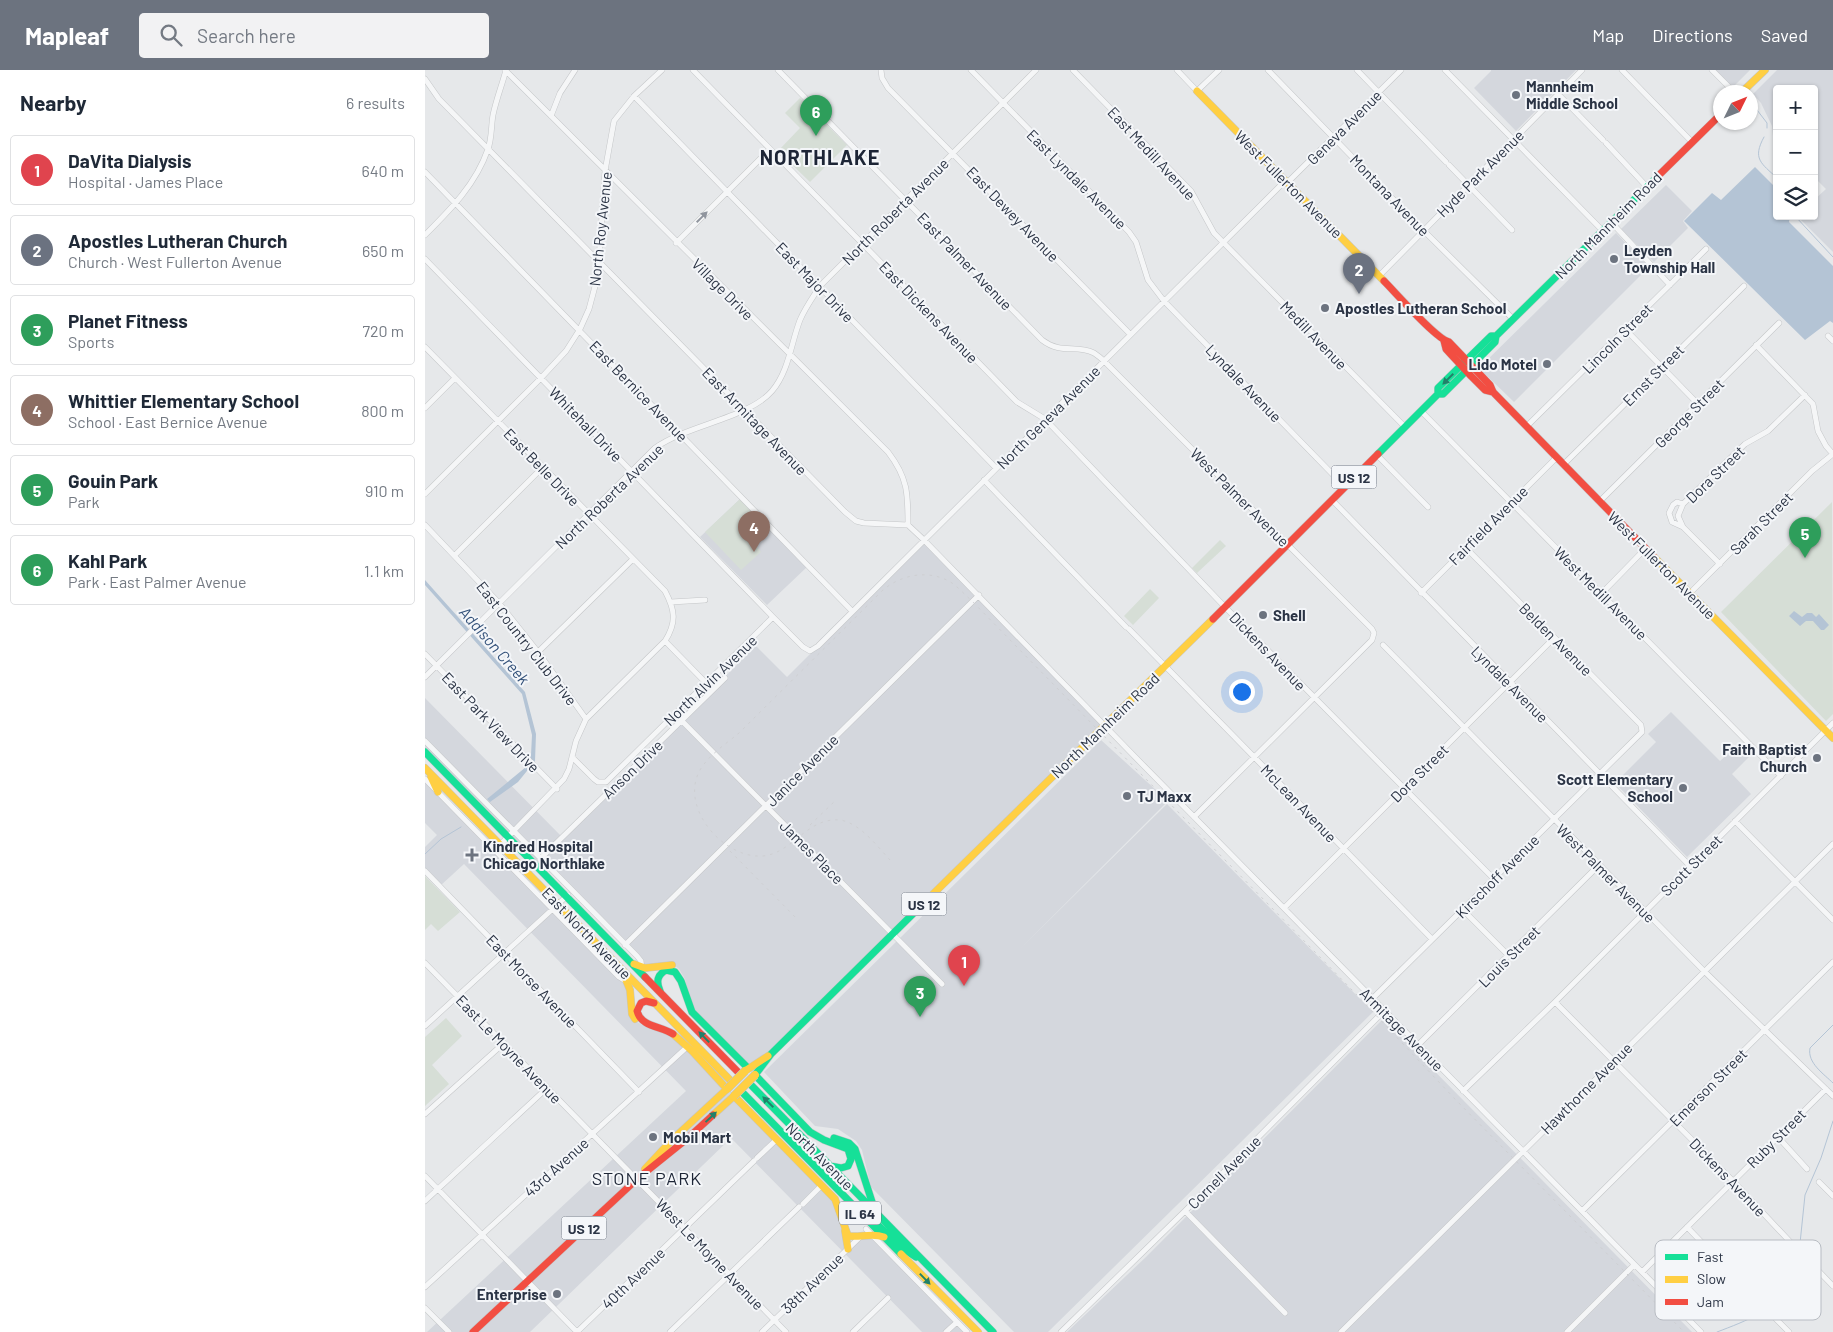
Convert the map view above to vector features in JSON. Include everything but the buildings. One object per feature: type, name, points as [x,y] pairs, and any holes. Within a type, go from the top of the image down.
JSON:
[{"type":"main road","points":[[1749,85],[1765,70]]},
{"type":"main road","name":"West Fullerton Avenue","points":[[1197,91],[1444,341],[1445,349],[1490,385],[1493,392],[1556,458],[1833,738]]},
{"type":"main road","name":"North Mannheim Road","points":[[473,1332],[637,1179],[688,1138],[734,1096],[755,1075],[771,1054],[1225,607],[1421,410],[1438,394],[1443,394],[1466,366],[1495,342],[1496,336],[1713,122]]},
{"type":"main road","name":"East North Avenue","points":[[425,752],[487,816],[511,834],[645,977]]},
{"type":"main road","points":[[449,766],[460,788]]},
{"type":"main road","points":[[426,773],[438,792]]},
{"type":"main road","name":"East North Avenue","points":[[426,773],[480,823],[497,847],[555,907],[618,965],[730,1080]]},
{"type":"main road","points":[[629,961],[642,967],[651,968],[670,965],[679,969],[685,979],[690,1003],[698,1018]]},
{"type":"main road","points":[[618,965],[630,990],[632,1014],[636,1021],[642,1025],[669,1030]]},
{"type":"main road","points":[[660,992],[657,979],[660,973],[666,970],[675,972],[680,979],[687,1005],[748,1068]]},
{"type":"main road","points":[[645,977],[738,1072]]},
{"type":"main road","points":[[656,1004],[646,1001],[641,1003],[638,1007],[637,1015],[642,1021],[669,1030],[727,1089]]},
{"type":"main road","name":"North Mannheim Road","points":[[637,1179],[673,1139],[748,1068],[771,1054]]},
{"type":"main road","points":[[755,1075],[810,1132],[824,1140],[848,1148],[851,1156],[849,1164],[844,1168],[838,1169],[830,1166]]},
{"type":"main road","name":"North Avenue","points":[[752,1086],[993,1332]]},
{"type":"main road","name":"North Avenue","points":[[744,1094],[977,1332]]},
{"type":"main road","points":[[734,1096],[822,1185],[838,1204],[848,1249]]},
{"type":"main road","points":[[810,1132],[849,1143],[855,1149],[871,1202],[877,1214]]},
{"type":"main road","points":[[845,1198],[871,1216],[906,1251],[923,1260]]},
{"type":"main road","points":[[862,1214],[866,1225],[866,1232]]},
{"type":"main road","points":[[844,1229],[846,1234],[852,1237],[866,1232],[883,1237]]},
{"type":"street","points":[[425,235],[456,204],[470,185],[488,148],[493,115],[506,70]]},
{"type":"street","name":"Village Drive","points":[[506,70],[676,243],[888,452],[904,479],[907,490],[908,525]]},
{"type":"street","points":[[551,116],[560,94],[575,70]]},
{"type":"street","name":"North Roy Avenue","points":[[425,494],[566,352],[579,329],[595,291],[605,171],[614,121],[634,96],[662,70]]},
{"type":"street","name":"East Dickens Avenue","points":[[693,70],[1017,402],[1045,419]]},
{"type":"street","name":"East Palmer Avenue","points":[[778,70],[1042,340],[1051,347],[1077,349],[1094,353],[1104,361]]},
{"type":"street","name":"East Dewey Avenue","points":[[881,70],[882,78],[888,88],[1131,334]]},
{"type":"street","name":"East Lyndale Avenue","points":[[971,70],[1129,232],[1136,242],[1148,280],[1164,301]]},
{"type":"street","name":"North Roberta Avenue","points":[[425,677],[655,448],[681,434],[744,409],[766,397],[773,390],[785,370],[801,318],[820,286],[1036,70]]},
{"type":"street","name":"East Medill Avenue","points":[[1073,70],[1191,191],[1209,225],[1223,242]]},
{"type":"street","points":[[1177,70],[1197,91],[1219,70]]},
{"type":"street","name":"Montana Avenue","points":[[1268,70],[1423,230],[1513,319]]},
{"type":"street","points":[[1357,70],[1511,230]]},
{"type":"street","name":"Geneva Avenue","points":[[1286,182],[1401,70]]},
{"type":"street","points":[[1445,70],[1603,231]]},
{"type":"street","name":"Hyde Park Avenue","points":[[1379,276],[1582,70]]},
{"type":"street","points":[[1622,70],[1692,142]]},
{"type":"street","points":[[1712,70],[1727,85]]},
{"type":"street","name":"East Armitage Avenue","points":[[425,79],[439,99],[845,512],[856,521],[878,525],[908,525]]},
{"type":"street","points":[[1558,94],[1647,186]]},
{"type":"street","name":"East Major Drive","points":[[634,96],[996,468]]},
{"type":"street","points":[[676,243],[770,149]]},
{"type":"street","name":"East Bernice Avenue","points":[[425,172],[852,611]]},
{"type":"street","name":"North Geneva Avenue","points":[[810,651],[1286,182]]},
{"type":"street","points":[[1611,222],[1670,285]]},
{"type":"street","name":"Medill Avenue","points":[[1223,242],[1405,427]]},
{"type":"street","name":"Lincoln Street","points":[[1526,427],[1707,249]]},
{"type":"street","name":"Whitehall Drive","points":[[425,259],[773,617],[803,647],[810,651]]},
{"type":"street","name":"Ernst Street","points":[[1563,465],[1744,286]]},
{"type":"street","name":"Lyndale Avenue","points":[[1164,301],[1345,487]]},
{"type":"street","name":"George Street","points":[[1599,502],[1779,323]]},
{"type":"street","points":[[1625,330],[1698,404]]},
{"type":"street","points":[[1828,336],[1833,341]]},
{"type":"street","points":[[1756,345],[1813,404],[1818,431],[1833,454]]},
{"type":"street","name":"East Belle Drive","points":[[425,347],[665,591],[671,602]]},
{"type":"street","name":"West Palmer Avenue","points":[[1104,361],[1372,629],[1374,636],[1372,640],[1315,698]]},
{"type":"street","points":[[425,408],[455,378]]},
{"type":"street","name":"Dora Street","points":[[1683,527],[1678,516],[1683,504],[1745,444],[1767,431],[1805,395]]},
{"type":"street","name":"West Medill Avenue","points":[[1421,410],[1781,776]]},
{"type":"street","name":"Dickens Avenue","points":[[1045,419],[1225,607],[1495,879]]},
{"type":"street","name":"Sarah Street","points":[[1690,593],[1812,471],[1833,454]]},
{"type":"street","points":[[1377,455],[1428,507]]},
{"type":"street","name":"Fairfield Avenue","points":[[1421,593],[1556,458]]},
{"type":"street","points":[[455,555],[542,468]]},
{"type":"street","points":[[984,480],[1165,666]]},
{"type":"street","name":"Lyndale Avenue","points":[[1332,500],[1690,866]]},
{"type":"street","points":[[1683,504],[1677,502],[1673,505],[1669,513],[1672,522],[1683,527],[1720,564]]},
{"type":"street","name":"East Country Club Drive","points":[[425,525],[499,603],[538,652],[586,719]]},
{"type":"street","points":[[908,525],[979,595],[1104,725]]},
{"type":"street","name":"Belden Avenue","points":[[1466,548],[1641,725],[1642,732]]},
{"type":"street","points":[[1602,593],[1646,548]]},
{"type":"street","points":[[538,652],[633,559]]},
{"type":"street","name":"Janice Avenue","points":[[625,945],[979,595]]},
{"type":"street","points":[[497,847],[557,789],[564,779],[576,741],[586,719],[665,641],[674,621],[671,602],[705,600]]},
{"type":"street","name":"North Alvin Avenue","points":[[572,757],[594,779],[602,783],[609,780],[773,617]]},
{"type":"street","name":"Dora Street","points":[[1284,908],[1554,638]]},
{"type":"street","points":[[665,641],[705,683]]},
{"type":"street","name":"West Palmer Avenue","points":[[1383,645],[1599,866],[1832,1096]]},
{"type":"street","name":"East Park View Drive","points":[[425,654],[557,789]]},
{"type":"street","name":"McLean Avenue","points":[[1165,666],[1432,940]]},
{"type":"street","name":"Anson Drive","points":[[540,859],[725,678]]},
{"type":"street","points":[[1194,817],[1315,698]]},
{"type":"street","name":"James Place","points":[[681,720],[942,984]]},
{"type":"street","name":"Scott Street","points":[[1463,1091],[1555,1002],[1833,724]]},
{"type":"street","name":"Armitage Avenue","points":[[1104,725],[1655,1286]]},
{"type":"street","name":"Kirschoff Avenue","points":[[1372,999],[1642,732]]},
{"type":"street","name":"East North Avenue","points":[[425,741],[511,834],[540,859],[569,894],[641,961],[645,977]]},
{"type":"street","name":"East North Avenue","points":[[438,792],[497,847]]},
{"type":"street","points":[[1735,821],[1833,920]]},
{"type":"street","name":"Hawthorne Avenue","points":[[1341,1332],[1833,844]]},
{"type":"street","name":"Louis Street","points":[[1418,1045],[1599,866]]},
{"type":"street","name":"East Morse Avenue","points":[[425,871],[639,1092]]},
{"type":"street","points":[[425,1026],[569,894]]},
{"type":"street","name":"East North Avenue","points":[[555,907],[619,977],[627,982]]},
{"type":"street","points":[[1463,910],[1509,956]]},
{"type":"street","name":"Emerson Street","points":[[1582,1212],[1833,962]]},
{"type":"street","name":"East Le Moyne Avenue","points":[[425,963],[593,1134]]},
{"type":"street","points":[[627,982],[637,984]]},
{"type":"street","name":"Dickens Avenue","points":[[1555,1002],[1733,1181],[1788,1240]]},
{"type":"street","name":"Cornell Avenue","points":[[1061,1332],[1185,1211],[1384,1010]]},
{"type":"street","points":[[425,1114],[504,1043]]},
{"type":"street","name":"43rd Avenue","points":[[425,1287],[687,1047]]},
{"type":"street","points":[[425,1201],[547,1088]]},
{"type":"street","name":"Ruby Street","points":[[1674,1240],[1826,1089]]},
{"type":"street","name":"West Le Moyne Avenue","points":[[593,1134],[787,1332]]},
{"type":"street","points":[[1778,1137],[1807,1168]]},
{"type":"street","name":"40th Avenue","points":[[577,1332],[776,1140]]},
{"type":"street","points":[[425,1176],[577,1332]]},
{"type":"street","points":[[1819,1182],[1833,1196]]},
{"type":"street","points":[[670,1332],[822,1185]]},
{"type":"street","points":[[1185,1211],[1285,1313]]},
{"type":"street","points":[[1687,1227],[1699,1240]]},
{"type":"street","points":[[866,1232],[967,1332]]},
{"type":"street","name":"38th Avenue","points":[[761,1332],[866,1232]]},
{"type":"street","name":"Ruby Street","points":[[1641,1272],[1655,1258]]},
{"type":"street","points":[[1567,1332],[1635,1265]]},
{"type":"street","points":[[1821,1274],[1833,1286]]},
{"type":"street","points":[[853,1332],[889,1298]]},
{"type":"street","points":[[425,1308],[449,1332]]},
{"type":"street","name":"Armitage Avenue","points":[[1689,1320],[1701,1332]]},
{"type":"street","points":[[1777,1320],[1789,1332]]},
{"type":"street","points":[[947,1332],[957,1322]]},
{"type":"shaded area","name":"Mannheim Middle School","points":[[1491,70],[1576,70],[1516,131],[1474,88]]},
{"type":"shaded area","points":[[1715,70],[1750,70],[1735,85],[1730,85]]},
{"type":"shaded area","points":[[1777,70],[1833,70],[1833,252],[1801,220],[1818,220],[1818,196],[1826,189],[1818,181],[1818,85],[1773,85],[1773,136],[1772,126],[1758,100],[1758,89]]},
{"type":"shaded area","points":[[800,98],[847,145],[810,182],[778,151],[800,128],[785,113]]},
{"type":"shaded area","points":[[1666,185],[1692,211],[1683,221],[1688,228],[1654,262],[1621,229]]},
{"type":"shaded area","points":[[1616,233],[1649,267],[1514,402],[1481,370],[1481,366]]},
{"type":"shaded area","points":[[740,499],[807,567],[767,605],[700,537]]},
{"type":"shaded area","points":[[740,499],[763,522],[749,537],[761,552],[741,570],[705,532]]},
{"type":"shaded area","points":[[1832,502],[1833,714],[1826,721],[1721,612]]},
{"type":"shaded area","points":[[924,540],[1104,725],[752,1073],[698,1018],[690,1003],[685,979],[679,969],[675,966],[645,968],[641,961],[540,859],[533,862],[425,752],[425,698],[562,837],[756,646],[787,677]]},
{"type":"shaded area","points":[[1220,540],[1226,546],[1197,573],[1192,568]]},
{"type":"shaded area","points":[[1150,589],[1159,598],[1133,625],[1124,616]]},
{"type":"shaded area","name":"Scott Elementary School","points":[[1671,712],[1720,761],[1739,744],[1750,756],[1732,774],[1751,794],[1687,857],[1615,783],[1656,742],[1648,734]]},
{"type":"shaded area","points":[[1101,740],[1168,801],[1021,948],[1167,804],[1373,1012],[1048,1332],[1014,1332],[871,1187],[862,1150],[856,1141],[838,1129],[815,1126],[764,1072]]},
{"type":"shaded area","points":[[425,779],[627,982],[636,1021],[642,1025],[668,1030],[831,1194],[848,1248],[870,1233],[967,1332],[922,1332],[731,1138],[530,1332],[427,1332],[686,1091],[464,864],[440,886],[425,871],[425,847],[437,835],[425,823]]},
{"type":"shaded area","points":[[425,876],[460,912],[438,931],[431,924],[425,930]]},
{"type":"shaded area","points":[[446,1018],[462,1036],[432,1065],[449,1084],[425,1106],[425,1037]]},
{"type":"shaded area","points":[[1383,1019],[1655,1295],[1655,1320],[1680,1320],[1692,1332],[1067,1332],[1146,1257]]},
{"type":"water","points":[[1755,167],[1773,185],[1773,220],[1789,220],[1789,222],[1833,266],[1833,323],[1830,321],[1805,340],[1684,221],[1712,193],[1721,200]]},
{"type":"water","points":[[425,580],[525,692],[536,734],[535,761],[518,782],[490,802],[487,799],[526,767],[531,755],[532,735],[522,694],[425,585]]},
{"type":"water","points":[[1794,611],[1802,617],[1807,613],[1812,613],[1816,617],[1819,614],[1829,625],[1824,630],[1821,630],[1813,621],[1806,621],[1800,626],[1789,616]]},
{"type":"waterway","points":[[1758,111],[1767,123],[1767,128]]},
{"type":"waterway","points":[[1764,137],[1760,144],[1760,160],[1774,175]]},
{"type":"waterway","points":[[1799,220],[1833,257]]},
{"type":"waterway","name":"Addison Creek","points":[[425,854],[441,839],[461,827]]},
{"type":"waterway","points":[[1833,1025],[1810,1048],[1811,1059],[1817,1068],[1833,1083]]},
{"type":"waterway","points":[[1800,1240],[1805,1195],[1821,1158],[1833,1121]]},
{"type":"waterway","points":[[1717,1332],[1745,1320]]},
{"type":"railway","points":[[890,860],[861,830],[840,820],[818,824],[783,849],[774,853],[763,856],[749,855],[735,850],[710,830],[696,803],[695,788],[698,774],[710,757],[738,734],[883,590],[907,577],[916,575],[935,576],[952,583],[972,601],[1655,1302]]},
{"type":"railway","points":[[810,825],[836,800]]},
{"type":"railway","points":[[730,851],[798,920]]},
{"type":"railway","points":[[1672,1320],[1684,1332]]},
{"type":"traffic: fast","points":[[1438,394],[1438,388],[1491,336],[1496,336],[1657,177]]},
{"type":"traffic: fast","points":[[1378,454],[1438,394],[1443,394],[1495,342],[1496,336]]},
{"type":"traffic: fast","points":[[425,752],[645,977]]},
{"type":"traffic: fast","points":[[830,1166],[841,1168],[848,1166],[851,1159],[848,1149],[824,1140],[810,1132],[755,1075],[771,1054],[931,896]]},
{"type":"traffic: fast","points":[[660,991],[658,985],[659,976],[666,970],[675,972],[681,981],[692,1012],[748,1068]]},
{"type":"traffic: fast","points":[[752,1086],[993,1332]]},
{"type":"traffic: fast","points":[[744,1094],[901,1254]]},
{"type":"traffic: fast","points":[[834,1138],[849,1143],[855,1149],[874,1208]]},
{"type":"traffic: fast","points":[[859,1207],[901,1247],[916,1257]]},
{"type":"traffic: slow","points":[[1749,85],[1765,70]]},
{"type":"traffic: slow","points":[[1197,91],[1384,281]]},
{"type":"traffic: slow","points":[[1654,557],[1833,738]]},
{"type":"traffic: slow","points":[[931,896],[1213,619]]},
{"type":"traffic: slow","points":[[425,768],[730,1080]]},
{"type":"traffic: slow","points":[[431,777],[438,792]]},
{"type":"traffic: slow","points":[[634,964],[645,968],[672,965]]},
{"type":"traffic: slow","points":[[623,973],[630,990],[632,1014],[635,1019]]},
{"type":"traffic: slow","points":[[645,1169],[673,1139],[727,1089],[692,1051],[673,1034]]},
{"type":"traffic: slow","points":[[745,1071],[768,1056]]},
{"type":"traffic: slow","points":[[727,1089],[745,1071]]},
{"type":"traffic: slow","points":[[734,1096],[755,1075]]},
{"type":"traffic: slow","points":[[713,1115],[734,1096],[835,1199],[848,1236],[875,1235],[884,1237]]},
{"type":"traffic: slow","points":[[845,1231],[848,1249]]},
{"type":"traffic: slow","points":[[901,1254],[978,1332]]},
{"type":"traffic: jam","points":[[1657,177],[1713,122]]},
{"type":"traffic: jam","points":[[1384,281],[1426,325],[1449,342],[1490,385],[1493,392],[1654,557]]},
{"type":"traffic: jam","points":[[1444,341],[1446,349],[1471,376],[1485,390],[1493,392]]},
{"type":"traffic: jam","points":[[1213,619],[1378,454]]},
{"type":"traffic: jam","points":[[645,977],[738,1072]]},
{"type":"traffic: jam","points":[[654,1003],[646,1001],[641,1003],[637,1011],[639,1016],[647,1023],[673,1034]]},
{"type":"traffic: jam","points":[[473,1332],[637,1179],[713,1115]]},
{"type":"place","name":"Mannheim Middle School","points":[[1516,95]]},
{"type":"place","name":"Kahl Park","points":[[816,136]]},
{"type":"place","name":"Leyden Township Hall","points":[[1614,259]]},
{"type":"place","name":"Apostles Lutheran Church","points":[[1359,294]]},
{"type":"place","name":"Apostles Lutheran School","points":[[1325,308]]},
{"type":"place","name":"Lido Motel","points":[[1547,364]]},
{"type":"place","name":"Whittier Elementary School","points":[[754,552]]},
{"type":"place","name":"Gouin Park","points":[[1805,558]]},
{"type":"place","name":"Shell","points":[[1263,615]]},
{"type":"place","name":"Faith Baptist Church","points":[[1817,758]]},
{"type":"place","name":"Scott Elementary School","points":[[1683,788]]},
{"type":"place","name":"TJ Maxx","points":[[1127,796]]},
{"type":"place","name":"Kindred Hospital Chicago Northlake","points":[[472,855]]},
{"type":"place","name":"DaVita Dialysis","points":[[964,986]]},
{"type":"place","name":"Planet Fitness","points":[[920,1017]]},
{"type":"place","name":"Mobil Mart","points":[[653,1137]]},
{"type":"place","name":"Enterprise","points":[[557,1294]]},
{"type":"district","name":"NORTHLAKE","points":[[820,157]]},
{"type":"district","name":"STONE PARK","points":[[647,1178]]}]
